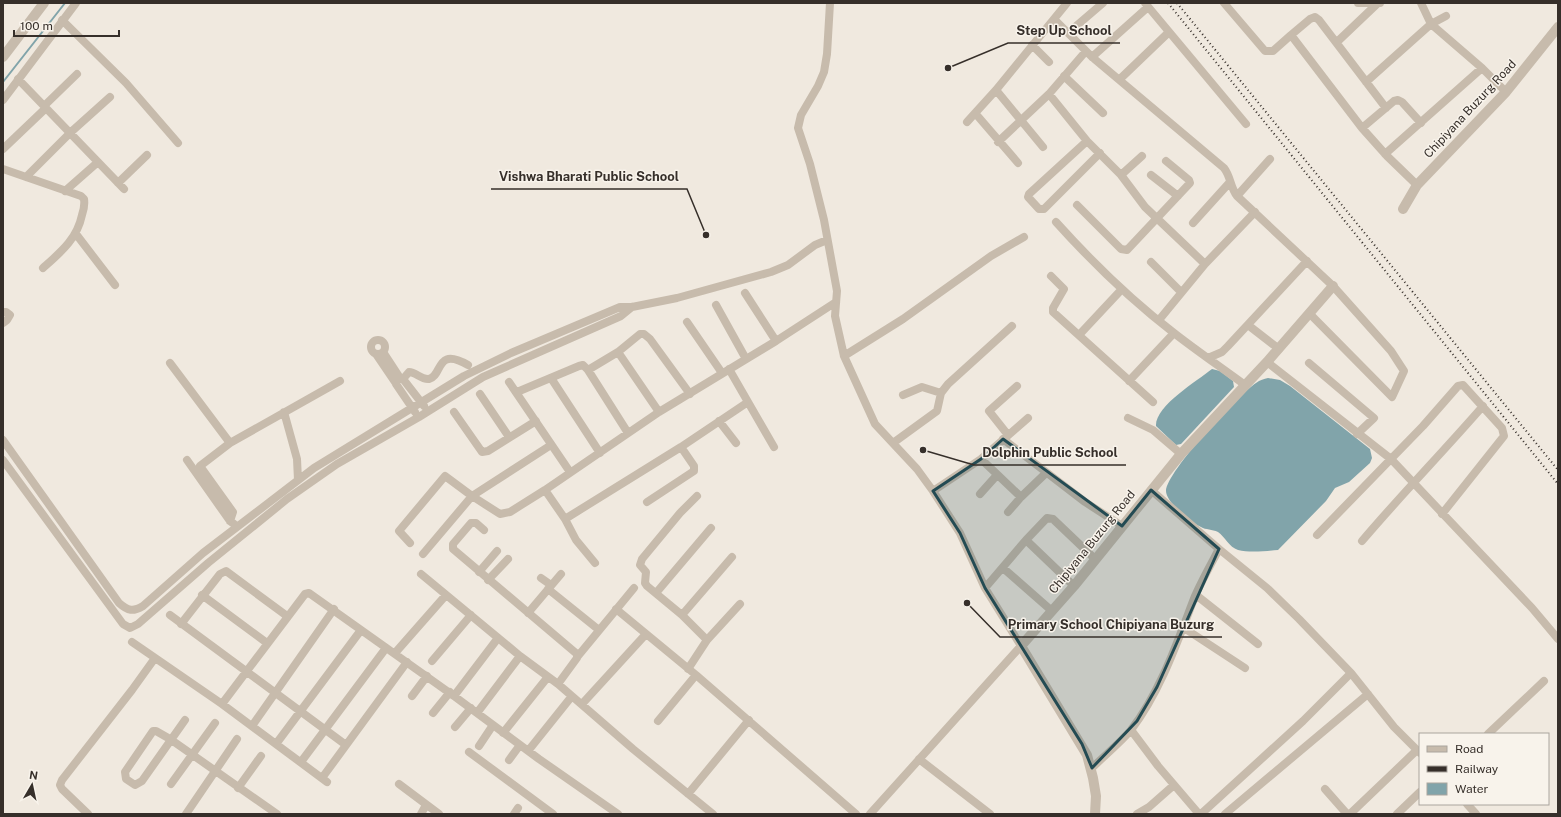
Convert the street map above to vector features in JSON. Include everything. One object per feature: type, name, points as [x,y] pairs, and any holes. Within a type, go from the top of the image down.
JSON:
[{"type":"street","points":[[3,57],[44,3]]},
{"type":"street","points":[[3,100],[76,3]]},
{"type":"street","points":[[830,3],[827,54],[824,72],[818,86],[800,116],[798,128],[820,203],[837,291],[835,316],[844,356],[875,424],[917,469],[933,491],[960,533],[985,588],[1036,673],[1082,744],[1092,768],[1096,796],[1095,814]]},
{"type":"street","points":[[967,122],[996,90],[1067,3]]},
{"type":"street","points":[[1068,33],[1103,3]]},
{"type":"street","points":[[1224,3],[1265,51],[1273,51],[1310,19],[1315,18],[1319,20],[1386,108]]},
{"type":"street","points":[[1358,3],[1383,3]]},
{"type":"street","points":[[1421,3],[1431,24],[1482,68],[1506,92]]},
{"type":"street","points":[[1337,42],[1378,4]]},
{"type":"street","points":[[1092,57],[1146,5],[1246,124]]},
{"type":"street","points":[[1366,82],[1431,24],[1446,16]]},
{"type":"street","points":[[1054,18],[1092,57],[1224,168],[1237,196],[1333,286],[1391,351],[1402,366],[1403,374],[1392,397],[1309,313]]},
{"type":"street","points":[[62,20],[126,83],[178,143]]},
{"type":"street","name":"Chipiyana Buzurg Road","points":[[1403,209],[1417,185],[1506,92],[1558,27]]},
{"type":"street","points":[[1120,79],[1169,32]]},
{"type":"street","points":[[1291,35],[1362,128],[1385,154],[1417,185]]},
{"type":"street","points":[[1032,44],[1049,62]]},
{"type":"street","points":[[998,142],[1049,94],[1086,51]]},
{"type":"street","points":[[1385,154],[1482,68]]},
{"type":"street","points":[[3,149],[77,74]]},
{"type":"street","points":[[1064,76],[1103,113]]},
{"type":"street","points":[[18,79],[71,132],[124,189]]},
{"type":"street","points":[[996,90],[1043,147]]},
{"type":"street","points":[[1049,94],[1087,141],[1121,175],[1156,218],[1204,264]]},
{"type":"street","points":[[26,176],[71,132],[110,97]]},
{"type":"street","points":[[1362,128],[1398,100],[1402,102],[1421,123]]},
{"type":"street","points":[[975,113],[998,142],[1018,163]]},
{"type":"street","points":[[1087,141],[1028,194],[1028,197],[1039,209],[1044,208],[1100,153]]},
{"type":"street","points":[[118,183],[147,155]]},
{"type":"street","points":[[1121,175],[1142,156]]},
{"type":"street","points":[[1237,196],[1270,159]]},
{"type":"street","points":[[1078,205],[1123,250],[1128,249],[1189,185],[1190,182],[1166,161]]},
{"type":"street","points":[[66,190],[98,162]]},
{"type":"street","points":[[3,169],[66,190],[84,199],[81,222],[76,234],[64,249],[43,268]]},
{"type":"street","points":[[1151,175],[1178,196]]},
{"type":"street","points":[[1193,223],[1230,182]]},
{"type":"street","points":[[1158,320],[1204,264],[1255,212]]},
{"type":"street","points":[[1056,222],[1083,252],[1122,289],[1174,333],[1245,385]]},
{"type":"street","points":[[76,234],[115,285]]},
{"type":"street","points":[[844,356],[903,319],[991,256],[1024,237]]},
{"type":"street","points":[[3,440],[119,603],[131,611],[136,610],[149,601],[234,524],[314,468],[464,376],[511,353],[620,307],[632,308],[677,298],[771,272],[788,265],[815,245],[827,240]]},
{"type":"street","points":[[1151,262],[1181,292]]},
{"type":"street","points":[[1208,358],[1224,350],[1307,262]]},
{"type":"street","points":[[1051,276],[1064,289],[1052,311],[1154,402]]},
{"type":"street","name":"Chipiyana Buzurg Road","points":[[870,814],[1074,586],[1181,454],[1267,362],[1333,286]]},
{"type":"street","points":[[1079,335],[1122,289]]},
{"type":"street","points":[[745,293],[776,341]]},
{"type":"street","points":[[410,543],[399,531],[445,476],[500,514],[505,514],[545,490],[659,412],[776,341],[836,302]]},
{"type":"street","points":[[716,305],[746,359]]},
{"type":"street","points":[[3,460],[123,624],[130,628],[135,626],[244,535],[319,476],[428,412],[483,377],[621,316],[632,308]]},
{"type":"street","points":[[3,312],[10,315],[9,318],[3,323]]},
{"type":"street","points":[[687,322],[726,371],[748,402],[774,447]]},
{"type":"street","points":[[1248,325],[1278,349]]},
{"type":"street","points":[[893,443],[934,414],[939,406],[940,393],[1012,326]]},
{"type":"street","points":[[1130,381],[1174,333]]},
{"type":"street","points":[[588,370],[618,352],[640,334],[647,335],[690,394]]},
{"type":"street","points":[[618,352],[659,412]]},
{"type":"street","points":[[380,353],[399,379],[428,412]]},
{"type":"street","points":[[399,379],[408,372],[414,372],[422,378],[431,378],[435,374],[440,362],[444,360],[455,360],[468,366]]},
{"type":"street","points":[[1267,362],[1391,459],[1532,608],[1558,639]]},
{"type":"street","points":[[170,363],[230,443]]},
{"type":"street","points":[[1309,363],[1374,418],[1358,434]]},
{"type":"street","points":[[517,392],[583,365],[588,370],[628,433]]},
{"type":"street","points":[[550,378],[600,453]]},
{"type":"street","points":[[399,379],[412,408],[419,417]]},
{"type":"street","points":[[234,524],[233,512],[200,466],[230,443],[340,381]]},
{"type":"street","points":[[510,382],[570,472]]},
{"type":"street","points":[[1017,386],[989,410],[1005,437],[1046,473],[1085,502],[1122,526]]},
{"type":"street","points":[[1317,535],[1391,459],[1458,386],[1465,386],[1502,428],[1504,433],[1503,438],[1442,514]]},
{"type":"street","points":[[903,395],[922,387],[940,393]]},
{"type":"street","points":[[480,394],[509,437]]},
{"type":"street","points":[[565,519],[681,447],[748,402]]},
{"type":"street","points":[[1362,541],[1413,482],[1438,457],[1483,406]]},
{"type":"street","points":[[284,412],[297,459],[298,480]]},
{"type":"street","points":[[454,412],[482,452],[488,451],[536,421]]},
{"type":"street","points":[[933,491],[981,459],[1028,418]]},
{"type":"street","points":[[1128,418],[1153,430],[1181,454]]},
{"type":"street","points":[[719,421],[736,444]]},
{"type":"street","points":[[423,554],[472,496],[509,474],[551,445]]},
{"type":"street","points":[[647,502],[694,471],[694,466],[681,447]]},
{"type":"street","points":[[981,459],[997,476],[1021,497]]},
{"type":"street","points":[[187,460],[234,524],[244,535]]},
{"type":"street","points":[[314,468],[319,476]]},
{"type":"street","points":[[1008,512],[1046,473]]},
{"type":"street","points":[[980,494],[997,476]]},
{"type":"street","points":[[30,496],[38,489]]},
{"type":"street","points":[[545,490],[565,519],[576,540],[595,563]]},
{"type":"street","points":[[1151,490],[1267,588],[1351,673],[1394,727],[1419,751],[1350,814]]},
{"type":"street","points":[[697,496],[680,513],[641,562],[647,574],[645,585],[682,615],[707,640]]},
{"type":"street","points":[[985,588],[1045,519],[1050,518],[1095,559]]},
{"type":"street","points":[[484,530],[476,523],[472,522],[452,547],[454,551],[578,656]]},
{"type":"street","points":[[656,593],[711,528]]},
{"type":"street","points":[[1026,540],[1074,586]]},
{"type":"street","points":[[1092,768],[1131,730],[1157,687],[1184,628],[1196,595],[1219,549]]},
{"type":"street","points":[[479,572],[497,550]]},
{"type":"street","points":[[682,615],[732,557]]},
{"type":"street","points":[[488,580],[508,559]]},
{"type":"street","points":[[1003,568],[1052,611]]},
{"type":"street","points":[[181,624],[202,595],[220,574],[226,571],[287,616]]},
{"type":"street","points":[[421,574],[520,656],[558,684],[713,814]]},
{"type":"street","points":[[528,613],[561,574]]},
{"type":"street","points":[[541,578],[549,587],[599,630]]},
{"type":"street","points":[[558,684],[578,656],[634,588]]},
{"type":"street","points":[[222,704],[287,616],[307,593],[311,594],[452,694],[528,751],[618,814]]},
{"type":"street","points":[[202,595],[267,643]]},
{"type":"street","points":[[395,653],[446,595]]},
{"type":"street","points":[[1196,595],[1258,644]]},
{"type":"street","points":[[149,601],[157,607]]},
{"type":"street","points":[[688,669],[707,640],[740,604]]},
{"type":"street","points":[[252,726],[334,609]]},
{"type":"street","points":[[616,609],[749,720],[856,814]]},
{"type":"street","points":[[432,661],[471,615]]},
{"type":"street","points":[[170,616],[346,745]]},
{"type":"street","points":[[1184,628],[1244,668]]},
{"type":"street","points":[[276,744],[361,630]]},
{"type":"street","points":[[582,704],[646,634]]},
{"type":"street","points":[[433,713],[452,694],[498,638]]},
{"type":"street","points":[[132,642],[222,704],[324,780],[346,745],[407,662]]},
{"type":"street","points":[[300,762],[386,648]]},
{"type":"street","points":[[455,727],[474,710],[520,656]]},
{"type":"street","points":[[88,814],[62,789],[60,785],[62,780],[155,658]]},
{"type":"street","points":[[1131,730],[1174,785],[1200,814],[1303,721],[1351,673]]},
{"type":"street","points":[[658,721],[696,675]]},
{"type":"street","points":[[412,696],[427,676]]},
{"type":"street","points":[[503,733],[548,678]]},
{"type":"street","points":[[1489,733],[1527,695],[1544,681]]},
{"type":"street","points":[[1225,814],[1368,694]]},
{"type":"street","points":[[528,751],[572,696]]},
{"type":"street","points":[[185,720],[170,739],[140,783],[134,785],[126,779],[125,772],[154,731],[157,731],[170,739],[192,754],[215,772],[277,814]]},
{"type":"street","points":[[688,794],[749,720]]},
{"type":"street","points":[[171,784],[214,724]]},
{"type":"street","points":[[479,746],[493,725]]},
{"type":"street","points":[[186,814],[237,739]]},
{"type":"street","points":[[509,760],[520,745]]},
{"type":"street","points":[[469,752],[553,814]]},
{"type":"street","points":[[238,788],[261,756]]},
{"type":"street","points":[[919,759],[990,814]]},
{"type":"street","points":[[400,784],[439,814]]},
{"type":"street","points":[[1137,814],[1149,807],[1174,785]]},
{"type":"street","points":[[1325,789],[1347,814]]},
{"type":"street","points":[[1397,814],[1419,793]]},
{"type":"street","points":[[421,814],[426,805]]},
{"type":"street","points":[[1468,805],[1476,814]]},
{"type":"highlighted area","points":[[1003,439],[1122,526],[1151,490],[1219,549],[1157,687],[1137,721],[1092,768],[1082,744],[985,588],[960,533],[933,491],[981,459]]},
{"type":"water","points":[[1212,369],[1220,371],[1233,381],[1234,387],[1181,444],[1176,445],[1156,426],[1158,418],[1162,410],[1169,402]]},
{"type":"water","points":[[1268,378],[1280,380],[1290,386],[1370,449],[1372,458],[1370,463],[1349,482],[1335,488],[1326,501],[1278,550],[1258,552],[1243,551],[1232,547],[1218,532],[1203,528],[1186,517],[1170,501],[1166,491],[1169,481],[1178,467],[1220,417],[1247,390],[1258,382]]},
{"type":"waterway","points":[[3,82],[65,3]]},
{"type":"railway","points":[[1168,3],[1558,484]]},
{"type":"railway","points":[[1177,3],[1558,470]]},
{"type":"place","name":"Step Up School","points":[[948,68]]},
{"type":"place","name":"Vishwa Bharati Public School","points":[[706,235]]},
{"type":"place","name":"Dolphin Public School","points":[[923,450]]},
{"type":"place","name":"Primary School Chipiyana Buzurg","points":[[967,603]]}]
